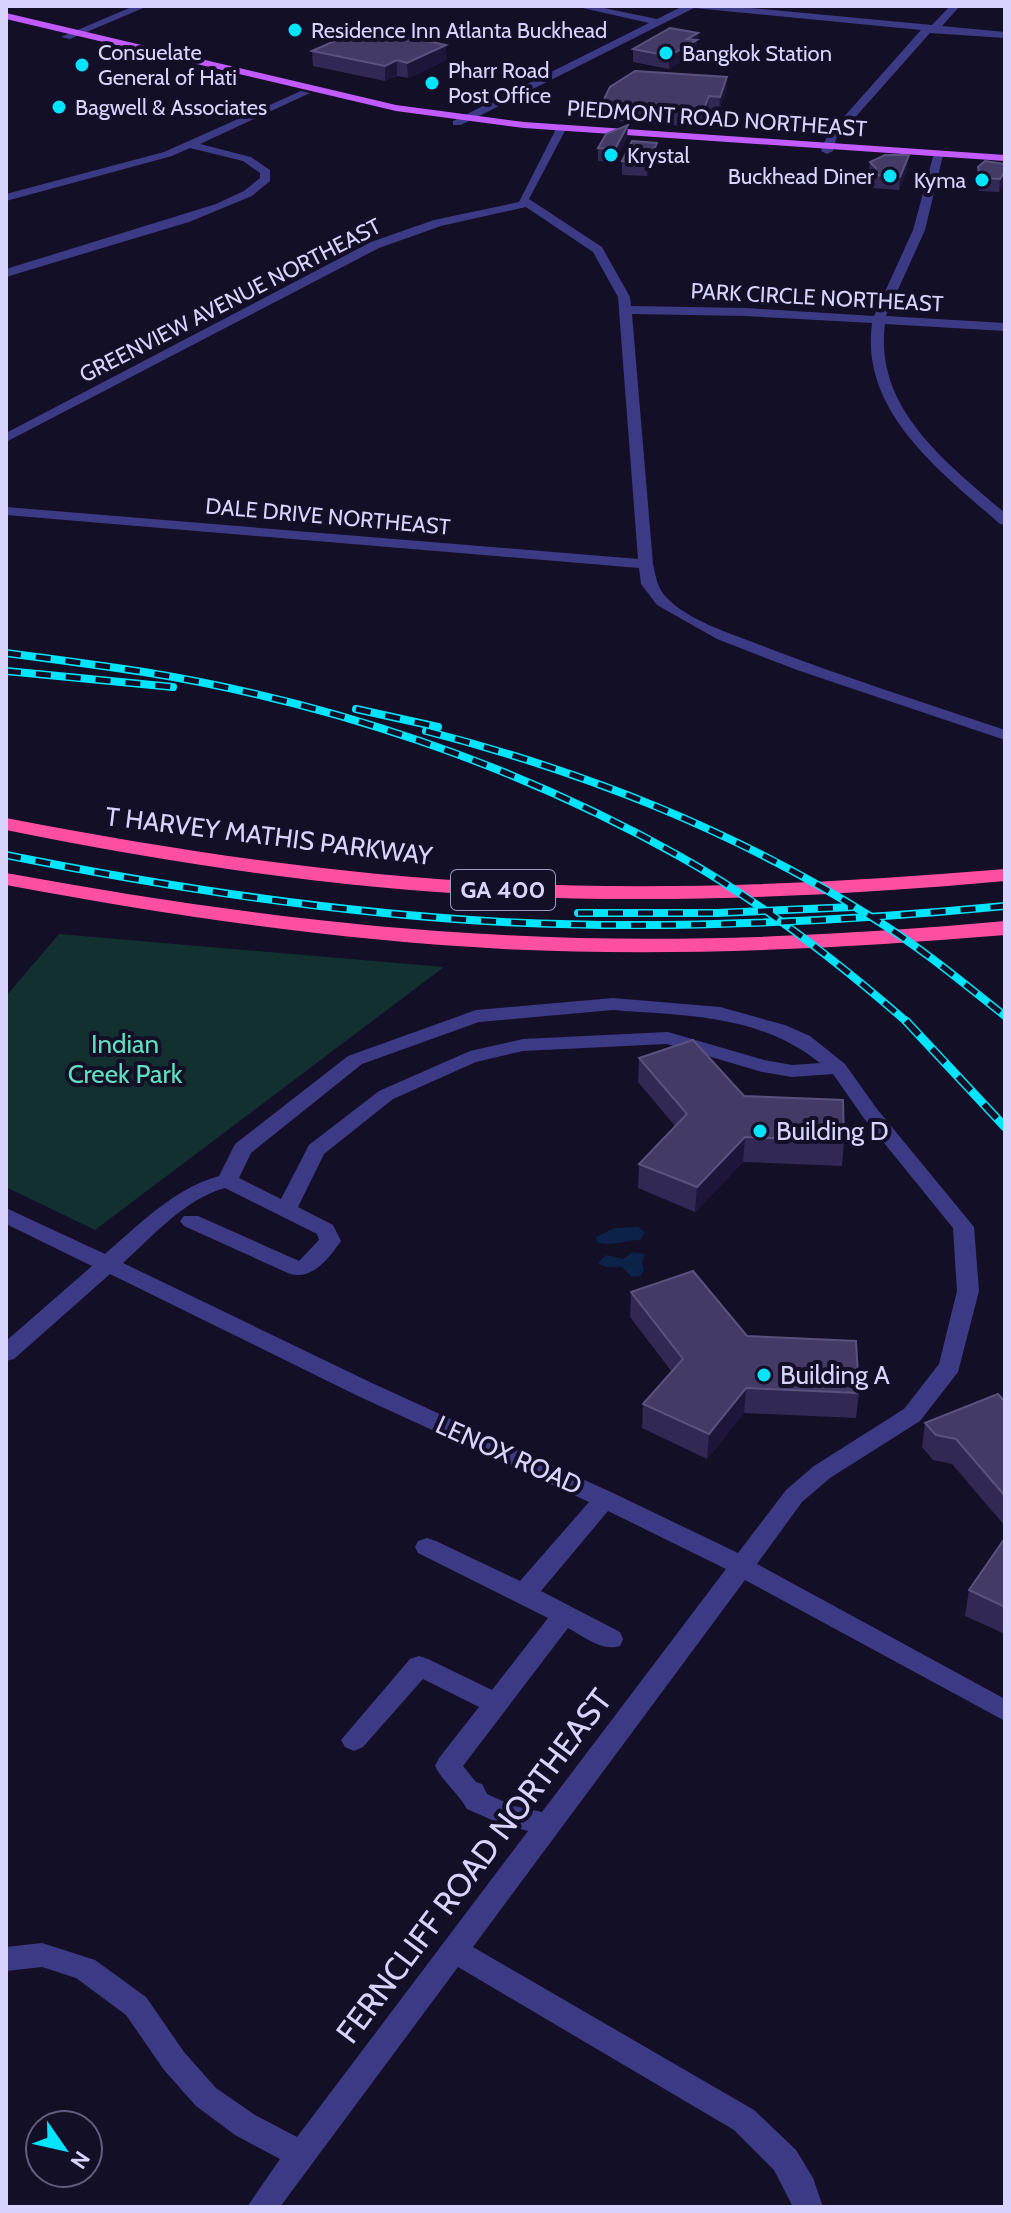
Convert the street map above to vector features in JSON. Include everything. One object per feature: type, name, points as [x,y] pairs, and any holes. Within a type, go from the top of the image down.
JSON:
[{"type":"highway","name":"T HARVEY MATHIS PARKWAY","points":[[6,824],[103,844],[262,869],[384,882],[523,891],[714,893],[884,886],[1005,875]]},
{"type":"highway","name":"GA 400","points":[[6,879],[251,920],[516,942],[722,945],[868,939],[1005,928]]},
{"type":"main road","name":"PIEDMONT ROAD NORTHEAST","points":[[6,16],[70,35],[389,112],[560,130],[1005,161]]},
{"type":"main road","name":"PIEDMONT ROAD NORTHEAST","points":[[6,24],[70,35],[460,120]]},
{"type":"street","points":[[70,35],[143,6]]},
{"type":"street","points":[[579,6],[658,22]]},
{"type":"street","points":[[460,120],[691,6]]},
{"type":"street","points":[[698,6],[1005,35]]},
{"type":"street","points":[[936,27],[955,6]]},
{"type":"street","points":[[830,148],[938,32],[936,27]]},
{"type":"street","points":[[6,198],[150,161],[305,93]]},
{"type":"street","points":[[560,130],[523,195],[526,204],[580,235],[598,250],[619,284],[627,310],[646,564],[649,584],[662,602],[710,630],[803,667],[1005,735]]},
{"type":"street","points":[[6,273],[206,210],[250,192],[266,179],[266,172],[256,162],[190,145]]},
{"type":"street","points":[[939,156],[919,230],[879,320],[875,340],[877,360],[886,389],[901,417],[933,455],[1005,521]]},
{"type":"street","name":"GREENVIEW AVENUE NORTHEAST","points":[[6,438],[375,245],[438,223],[526,204]]},
{"type":"street","name":"PARK CIRCLE NORTHEAST","points":[[627,310],[1005,327]]},
{"type":"street","name":"DALE DRIVE NORTHEAST","points":[[6,511],[646,564]]},
{"type":"street","name":"FERNCLIFF ROAD NORTHEAST","points":[[227,1181],[242,1149],[355,1060],[476,1016],[613,1004],[720,1013],[778,1029],[803,1040],[838,1068],[870,1113],[963,1227],[968,1291],[950,1366],[912,1415],[822,1472],[794,1496],[262,2207]]},
{"type":"street","points":[[448,1026],[470,1057]]},
{"type":"street","points":[[286,1210],[316,1150],[386,1095],[470,1057],[538,1044],[668,1038],[762,1066],[792,1071],[838,1068]]},
{"type":"street","points":[[6,1353],[108,1262],[201,1188],[227,1181],[326,1230],[330,1241],[306,1267],[298,1269],[191,1221]]},
{"type":"street","name":"LENOX ROAD","points":[[6,1215],[366,1390],[605,1499],[740,1565],[1005,1711]]},
{"type":"street","points":[[524,1594],[605,1499]]},
{"type":"street","points":[[427,1547],[611,1639]]},
{"type":"street","points":[[552,1817],[510,1816],[492,1809],[476,1801],[473,1792],[467,1790],[448,1766],[564,1615]]},
{"type":"street","points":[[354,1740],[419,1666],[496,1704]]},
{"type":"street","points":[[454,1950],[744,2120],[785,2160],[802,2188],[808,2207]]},
{"type":"street","points":[[6,1959],[42,1955],[85,1969],[136,2006],[174,2061],[206,2097],[245,2125],[301,2154]]},
{"type":"green space","name":"Indian Creek Park","points":[[59,934],[444,967],[95,1230],[6,1187],[6,996]]},
{"type":"water","points":[[638,1227],[645,1232],[640,1240],[613,1244],[597,1242],[596,1237],[614,1228]]},
{"type":"water","points":[[633,1252],[645,1254],[642,1263],[644,1270],[640,1276],[632,1277],[622,1267],[606,1267],[598,1263],[606,1255],[623,1259]]},
{"type":"building","points":[[366,27],[446,45],[407,63],[397,60],[385,66],[312,51]]},
{"type":"building","points":[[670,28],[698,33],[687,39],[697,40],[669,56],[633,49]]},
{"type":"building","points":[[635,71],[727,77],[720,97],[709,96],[702,114],[600,107],[610,87]]},
{"type":"building","points":[[628,125],[615,149],[598,148],[606,134]]},
{"type":"building","points":[[632,141],[657,143],[647,163],[622,161]]},
{"type":"building","points":[[885,155],[909,155],[900,177],[874,175],[876,168],[870,162]]},
{"type":"building","points":[[985,161],[1005,164],[1000,179],[980,178],[978,167]]},
{"type":"building","points":[[693,1040],[744,1096],[843,1100],[844,1141],[745,1137],[697,1187],[639,1164],[687,1114],[639,1058]]},
{"type":"building","name":"Building A","points":[[693,1271],[747,1336],[856,1341],[859,1393],[746,1388],[709,1434],[643,1404],[683,1359],[631,1292]]},
{"type":"building","points":[[998,1394],[1005,1402],[1005,1496],[956,1439],[936,1435],[925,1423]]},
{"type":"building","points":[[1005,1538],[1005,1607],[969,1590]]},
{"type":"railway","points":[[6,653],[213,685],[283,700],[419,741],[486,765],[617,823],[679,856],[765,911]]},
{"type":"railway","points":[[6,671],[173,687]]},
{"type":"railway","points":[[356,709],[438,727]]},
{"type":"railway","points":[[426,731],[543,765],[657,807],[767,857],[870,917]]},
{"type":"railway","points":[[6,855],[254,898],[440,918],[629,925],[780,922]]},
{"type":"railway","points":[[870,917],[1005,906]]},
{"type":"railway","points":[[765,911],[853,907]]},
{"type":"railway","points":[[578,913],[765,911]]},
{"type":"railway","points":[[765,911],[780,922]]},
{"type":"railway","points":[[780,922],[870,917]]},
{"type":"railway","points":[[870,917],[940,965],[1005,1016]]},
{"type":"railway","points":[[780,922],[854,977],[907,1022]]},
{"type":"railway","points":[[907,1022],[1005,1127]]},
{"type":"place","name":"Residence Inn Atlanta Buckhead","points":[[295,30]]},
{"type":"place","name":"Bangkok Station","points":[[666,53]]},
{"type":"place","name":"Consuelate General of Hati","points":[[82,65]]},
{"type":"place","name":"Pharr Road Post Office","points":[[432,83]]},
{"type":"place","name":"Bagwell & Associates","points":[[59,107]]},
{"type":"place","name":"Krystal","points":[[611,155]]},
{"type":"place","name":"Buckhead Diner","points":[[890,176]]},
{"type":"place","name":"Kyma","points":[[982,180]]},
{"type":"place","name":"Building D","points":[[760,1131]]},
{"type":"place","name":"Building A","points":[[764,1375]]}]
